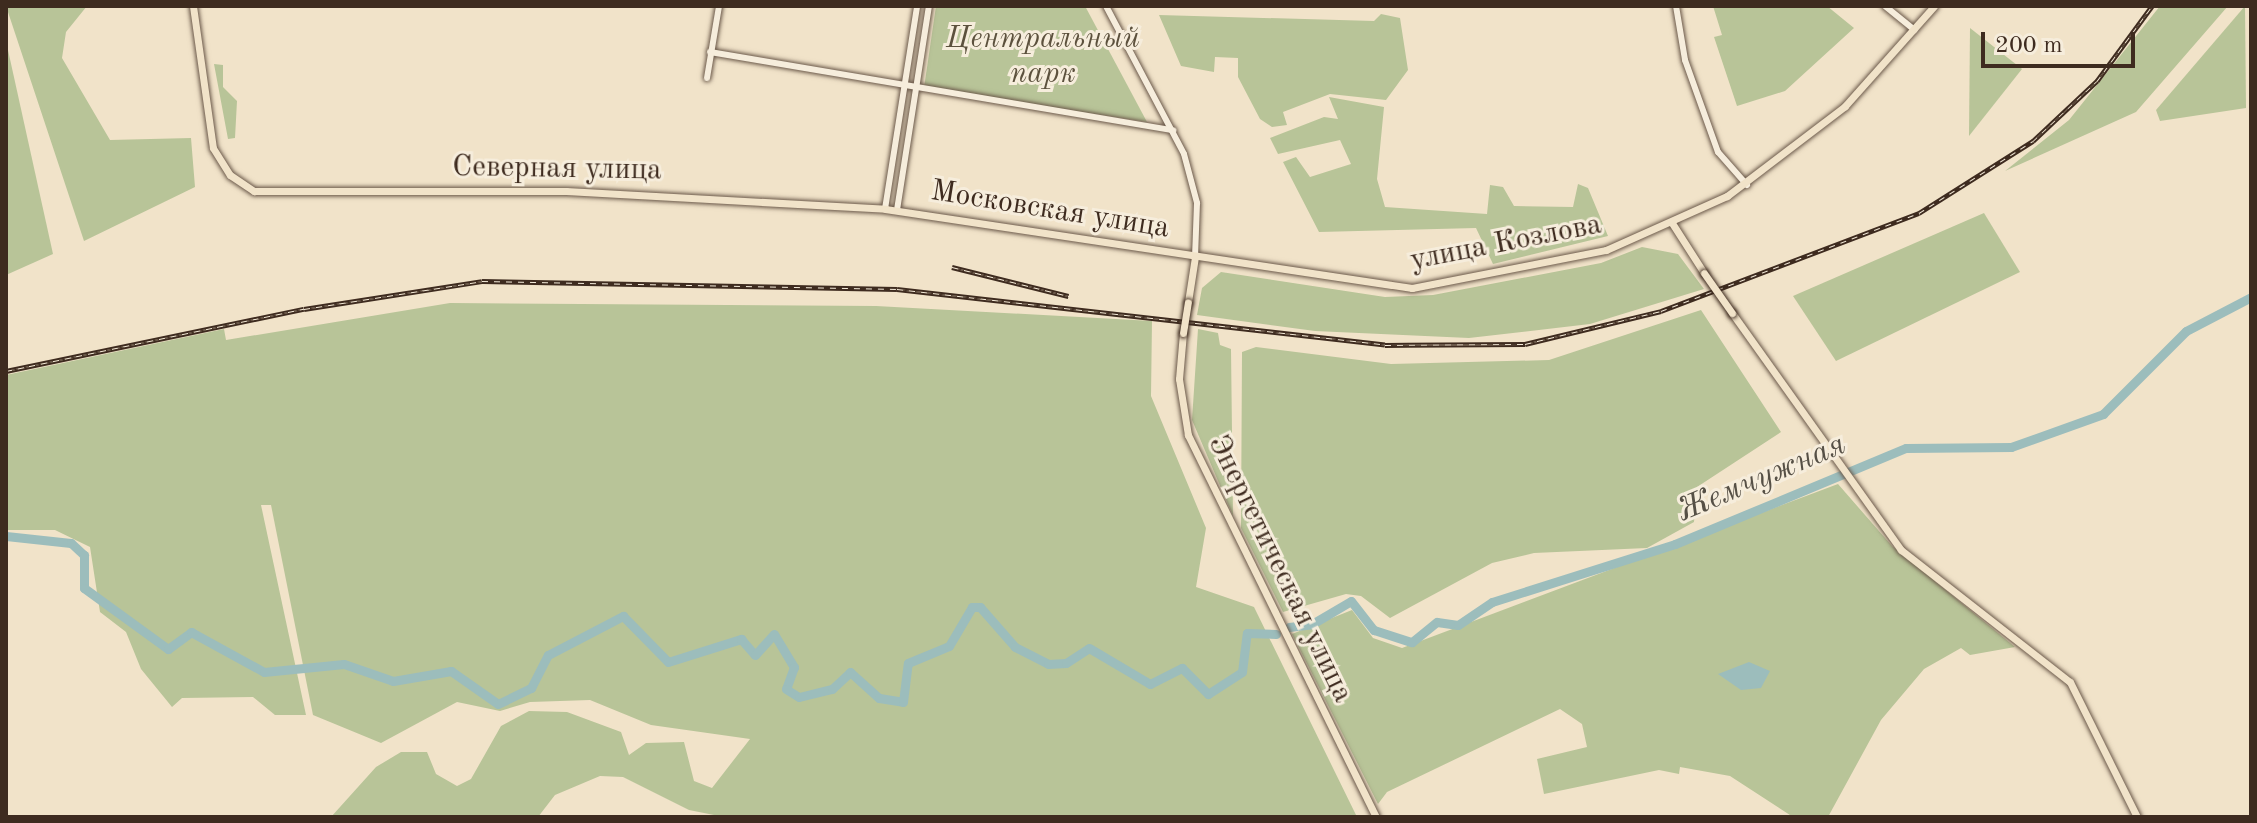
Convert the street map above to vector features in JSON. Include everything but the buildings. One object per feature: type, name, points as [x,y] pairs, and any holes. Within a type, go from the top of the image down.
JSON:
[{"type":"main road","name":"Северная улица","points":[[193,6],[210,136],[224,169],[270,195],[526,190],[897,210]]},
{"type":"main road","name":"улица Козлова","points":[[1195,257],[1412,288],[1573,259],[1672,223],[1747,185],[1857,95],[1934,6]]},
{"type":"main road","name":"Московская улица","points":[[897,210],[1195,257]]},
{"type":"main road","points":[[1672,223],[1855,492],[1938,584],[2060,670],[2137,817]]},
{"type":"main road","name":"Энергетическая улица","points":[[1195,257],[1179,379],[1188,435],[1376,817]]},
{"type":"street","points":[[707,78],[719,6]]},
{"type":"street","points":[[885,209],[917,6]]},
{"type":"street","points":[[897,210],[929,6]]},
{"type":"street","points":[[1106,6],[1173,130],[1195,191],[1195,257]]},
{"type":"street","points":[[1676,6],[1685,60],[1718,152],[1747,185]]},
{"type":"street","points":[[1885,6],[1915,30]]},
{"type":"street","points":[[710,52],[915,90],[1173,130]]},
{"type":"green space","points":[[6,6],[87,6],[66,32],[62,58],[110,140],[191,138],[195,187],[84,241]]},
{"type":"green space","name":"Центральный парк","points":[[936,6],[1085,6],[1147,122],[924,88]]},
{"type":"green space","points":[[1713,6],[1827,6],[1854,28],[1785,91],[1737,106],[1714,37],[1722,35]]},
{"type":"green space","points":[[2160,6],[2228,6],[2136,112],[2005,171],[2069,120]]},
{"type":"green space","points":[[2245,6],[2246,108],[2160,121],[2156,110]]},
{"type":"green space","points":[[1381,14],[1400,18],[1408,70],[1386,100],[1330,94],[1283,112],[1287,125],[1272,127],[1260,119],[1238,77],[1238,58],[1215,57],[1214,72],[1181,66],[1159,15],[1374,21]]},
{"type":"green space","points":[[1970,28],[2022,69],[1969,136]]},
{"type":"green space","points":[[6,41],[53,254],[6,275]]},
{"type":"green space","points":[[214,64],[223,65],[223,87],[237,101],[235,138],[228,139]]},
{"type":"green space","points":[[1329,97],[1384,107],[1377,179],[1385,207],[1487,214],[1490,185],[1503,187],[1514,206],[1573,207],[1578,184],[1588,188],[1608,236],[1493,264],[1476,228],[1319,232],[1283,162],[1296,157],[1310,177],[1351,164],[1340,140],[1278,154],[1270,138],[1324,117],[1338,119]]},
{"type":"green space","points":[[1984,213],[2020,272],[1836,361],[1793,296]]},
{"type":"green space","points":[[1642,247],[1678,254],[1704,289],[1590,324],[1469,338],[1315,331],[1197,315],[1202,288],[1221,272],[1385,297],[1433,295],[1601,263]]},
{"type":"green space","points":[[450,303],[876,306],[1152,321],[1151,396],[1206,528],[1196,587],[1254,607],[1357,817],[724,817],[689,810],[623,777],[600,776],[555,795],[538,817],[331,817],[376,767],[401,752],[427,752],[436,774],[457,786],[471,779],[501,726],[529,711],[567,712],[621,732],[629,755],[646,743],[684,742],[694,781],[712,788],[750,739],[651,725],[590,700],[530,702],[500,711],[457,702],[381,743],[313,715],[271,505],[261,505],[306,715],[275,715],[253,697],[182,698],[172,707],[141,669],[126,632],[100,612],[90,547],[55,530],[6,530],[6,375],[224,329],[226,340]]},
{"type":"green space","points":[[1701,310],[1781,432],[1697,487],[1694,522],[1647,548],[1534,553],[1492,563],[1390,618],[1361,596],[1346,594],[1283,612],[1241,528],[1242,352],[1256,347],[1391,364],[1549,360]]},
{"type":"green space","points":[[1198,329],[1218,333],[1220,345],[1231,349],[1233,516],[1192,420]]},
{"type":"green space","points":[[1838,484],[1892,546],[2015,647],[1970,655],[1961,648],[1924,669],[1881,720],[1828,817],[1793,817],[1730,776],[1680,767],[1679,774],[1659,770],[1544,794],[1537,759],[1587,747],[1582,724],[1560,709],[1387,792],[1378,804],[1292,634],[1352,610],[1373,638],[1402,648]]},
{"type":"water","points":[[1749,662],[1770,671],[1761,688],[1741,690],[1718,674]]},
{"type":"waterway","name":"Жемчужная","points":[[1289,627],[1312,624],[1351,601],[1374,630],[1412,642],[1437,622],[1458,625],[1492,602],[1675,544],[1906,448],[2011,447],[2103,414],[2186,331],[2251,297]]},
{"type":"waterway","name":"Жемчужная","points":[[6,536],[71,543],[84,555],[84,588],[168,649],[191,632],[264,672],[344,664],[393,681],[451,671],[498,704],[531,688],[548,655],[623,616],[668,662],[741,639],[755,655],[774,634],[794,667],[786,689],[799,697],[832,689],[850,672],[879,698],[903,702],[908,663],[949,646],[972,607],[980,607],[1015,647],[1048,664],[1066,663],[1089,648],[1150,684],[1182,668],[1208,694],[1242,672],[1247,633],[1276,634]]},
{"type":"railway","points":[[6,371],[304,309],[482,281],[897,289],[1385,345],[1525,344],[1661,311],[1919,213],[2033,141],[2097,81],[2152,6]]},
{"type":"railway","points":[[952,267],[1068,296]]}]
